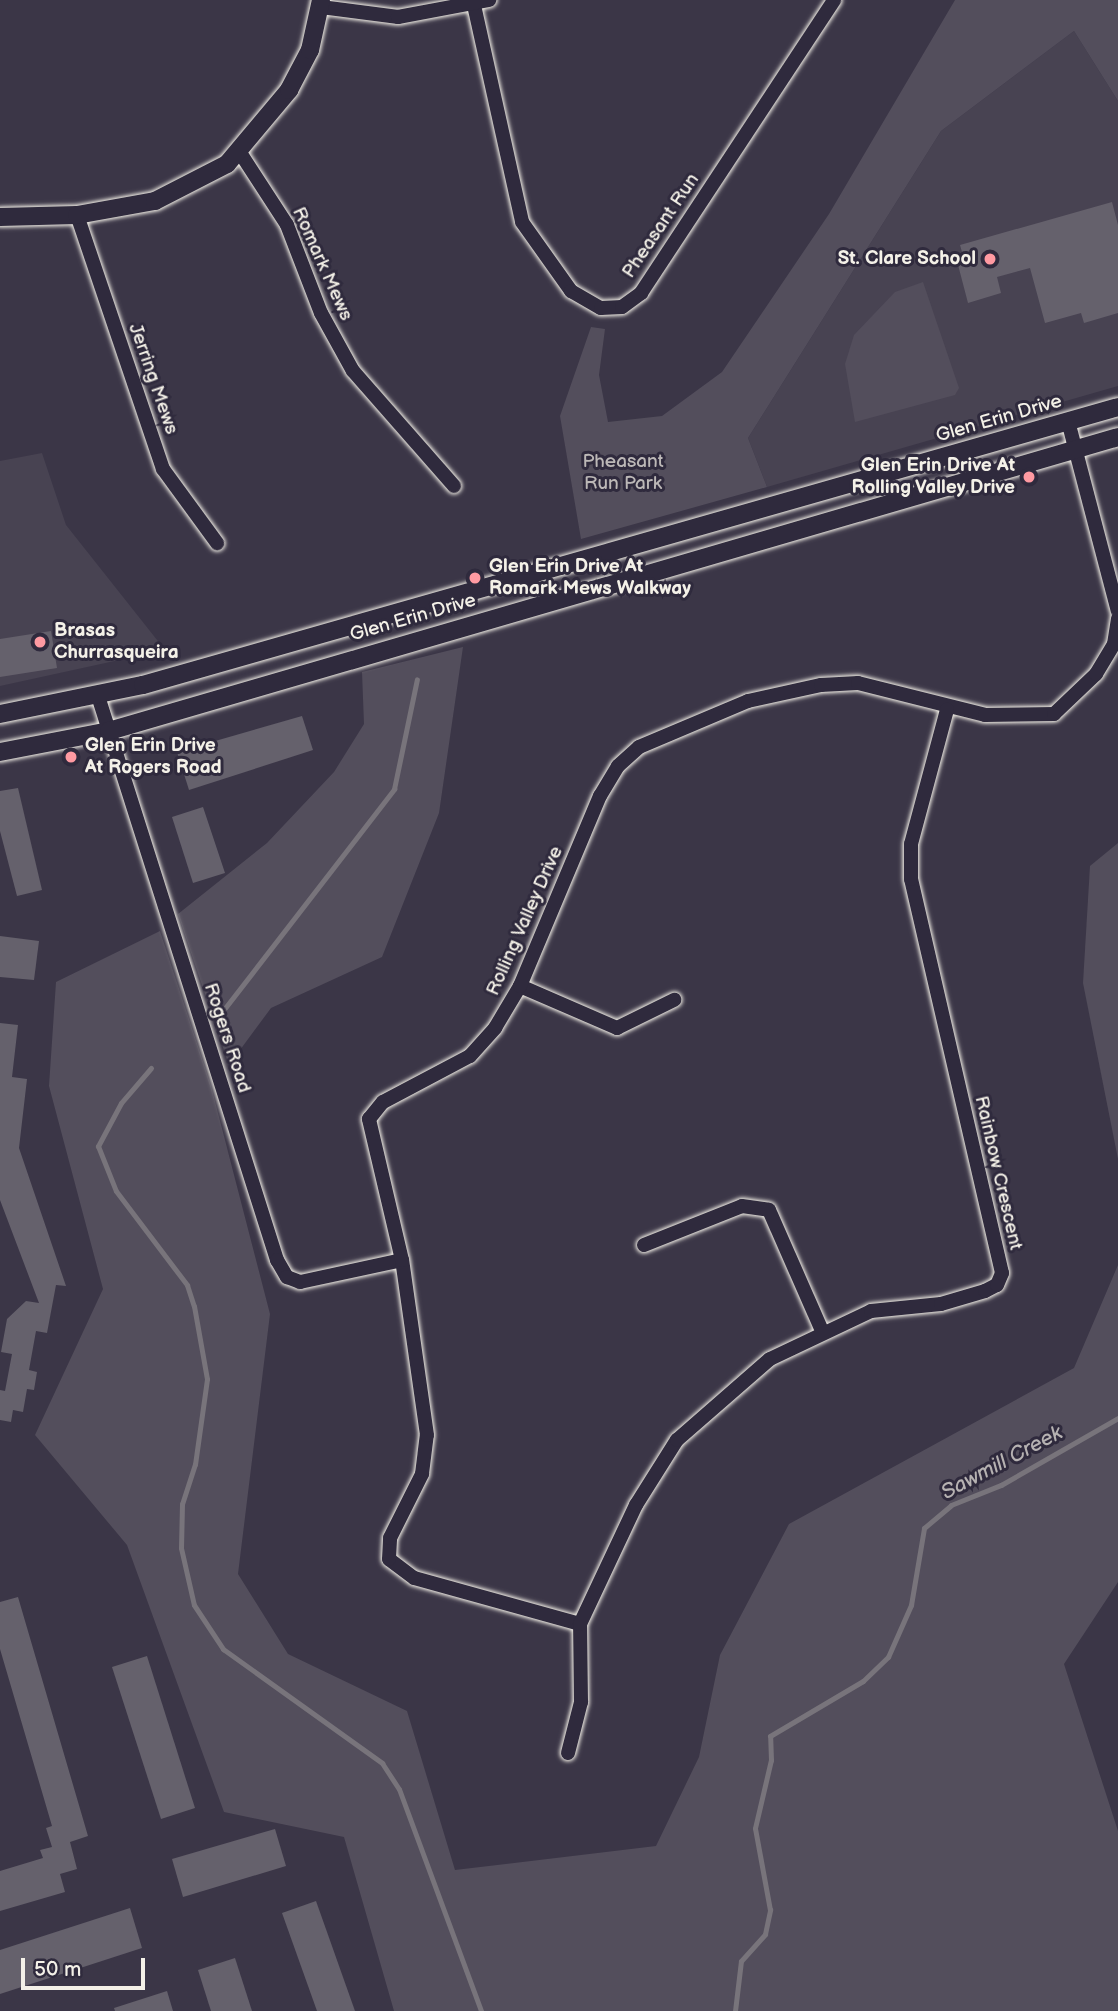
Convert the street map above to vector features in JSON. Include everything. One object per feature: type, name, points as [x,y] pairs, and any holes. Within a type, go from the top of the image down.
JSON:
[{"type":"street","points":[[0,217],[77,215],[155,201],[202,180],[239,151],[289,90],[310,50],[321,3],[398,17],[474,5],[489,0]]},
{"type":"street","name":"Pheasant Run","points":[[474,5],[522,222],[571,290],[601,308],[622,307],[641,293],[834,0]]},
{"type":"street","name":"Romark Mews","points":[[239,151],[287,225],[321,313],[353,371],[454,486]]},
{"type":"street","name":"Jerring Mews","points":[[77,215],[163,469],[217,543]]},
{"type":"street","name":"Glen Erin Drive","points":[[0,714],[98,696],[1118,407]]},
{"type":"street","points":[[1068,421],[1118,611]]},
{"type":"street","name":"Glen Erin Drive","points":[[0,752],[109,731],[1118,437]]},
{"type":"street","name":"Rolling Valley Drive","points":[[580,1624],[414,1578],[389,1559],[390,1538],[422,1474],[427,1435],[401,1260],[369,1119],[383,1102],[470,1056],[520,986],[600,796],[618,766],[639,747],[786,688],[858,683],[947,710],[1055,714],[1096,674],[1114,643],[1118,618]]},
{"type":"street","name":"Rogers Road","points":[[98,696],[287,1277],[300,1282],[401,1260]]},
{"type":"street","name":"Rainbow Crescent","points":[[568,1753],[581,1702],[580,1624],[636,1505],[677,1440],[770,1359],[871,1311],[941,1304],[985,1291],[997,1285],[1002,1273],[911,879],[911,844],[947,710]]},
{"type":"street","points":[[520,986],[617,1028],[674,1000]]},
{"type":"street","points":[[644,1245],[742,1206],[769,1210],[823,1332]]},
{"type":"shaded area","name":"St. Clare School","points":[[1074,31],[1118,101],[1118,386],[767,487],[748,438],[941,131]]},
{"type":"shaded area","points":[[42,453],[66,525],[165,650],[0,686],[0,461]]},
{"type":"green space","name":"Pheasant Run Park","points":[[955,0],[1118,0],[1118,101],[1074,31],[941,131],[748,438],[767,487],[581,539],[560,416],[591,327],[605,329],[599,375],[608,422],[662,416],[722,372],[829,214]]},
{"type":"green space","points":[[923,282],[959,388],[955,395],[855,422],[845,364],[854,335],[895,292]]},
{"type":"green space","points":[[463,647],[439,813],[382,957],[271,1008],[229,1065],[178,914],[267,843],[334,772],[364,724],[362,672]]},
{"type":"green space","points":[[1118,843],[1118,1159],[1083,983],[1090,866]]},
{"type":"green space","points":[[160,931],[211,1086],[270,1314],[238,1574],[288,1654],[407,1711],[455,1870],[656,1846],[699,1757],[720,1655],[789,1524],[1074,1368],[1118,1265],[1118,1582],[1064,1664],[1118,1831],[1118,2011],[394,2011],[344,1837],[224,1812],[127,1545],[35,1435],[103,1289],[49,1086],[56,982]]},
{"type":"building","points":[[1112,202],[1118,225],[1118,313],[1084,323],[1081,313],[1045,323],[1030,268],[997,277],[1001,293],[968,303],[957,261],[964,259],[960,245]]},
{"type":"building","points":[[51,631],[57,668],[0,677],[0,639]]},
{"type":"building","points":[[302,716],[313,750],[189,790],[177,752]]},
{"type":"building","points":[[18,788],[42,890],[17,896],[0,831],[0,791]]},
{"type":"building","points":[[203,807],[225,873],[193,883],[172,817]]},
{"type":"building","points":[[0,936],[39,941],[34,980],[0,977]]},
{"type":"building","points":[[0,1023],[18,1025],[12,1077],[27,1079],[19,1148],[66,1286],[56,1285],[47,1333],[36,1331],[29,1370],[37,1372],[34,1390],[27,1389],[23,1412],[13,1410],[11,1422],[0,1420],[0,1390],[5,1391],[12,1354],[1,1352],[7,1319],[26,1301],[39,1303],[0,1200]]},
{"type":"building","points":[[18,1597],[88,1836],[70,1842],[77,1869],[60,1874],[65,1892],[0,1911],[0,1871],[43,1858],[40,1850],[52,1847],[46,1828],[52,1826],[0,1649],[0,1602]]},
{"type":"building","points":[[147,1656],[195,1808],[161,1819],[112,1667]]},
{"type":"building","points":[[275,1829],[286,1866],[183,1897],[172,1859]]},
{"type":"building","points":[[316,1901],[355,2011],[317,2011],[282,1913]]},
{"type":"building","points":[[130,1908],[142,1948],[0,1994],[0,1950]]},
{"type":"building","points":[[235,1958],[252,2011],[211,2011],[198,1970]]},
{"type":"building","points":[[167,1991],[173,2011],[115,2011],[114,2008]]},
{"type":"waterway","points":[[225,1008],[394,789],[417,679]]},
{"type":"waterway","points":[[151,1068],[121,1103],[98,1146],[116,1191],[187,1285],[194,1306],[207,1379],[195,1464],[182,1504],[181,1548],[194,1605],[223,1649],[382,1763],[399,1789],[481,2011]]},
{"type":"waterway","name":"Sawmill Creek","points":[[735,2011],[741,1961],[765,1934],[770,1910],[755,1828],[771,1760],[770,1736],[863,1681],[888,1657],[911,1605],[924,1528],[951,1505],[1001,1485],[1118,1418]]},
{"type":"place","name":"St. Clare School","points":[[990,259]]},
{"type":"place","name":"Glen Erin Drive At Rolling Valley Drive","points":[[1029,477]]},
{"type":"place","name":"Glen Erin Drive At Romark Mews Walkway","points":[[475,578]]},
{"type":"place","name":"Brasas Churrasqueira","points":[[40,642]]},
{"type":"place","name":"Glen Erin Drive At Rogers Road","points":[[71,757]]}]
